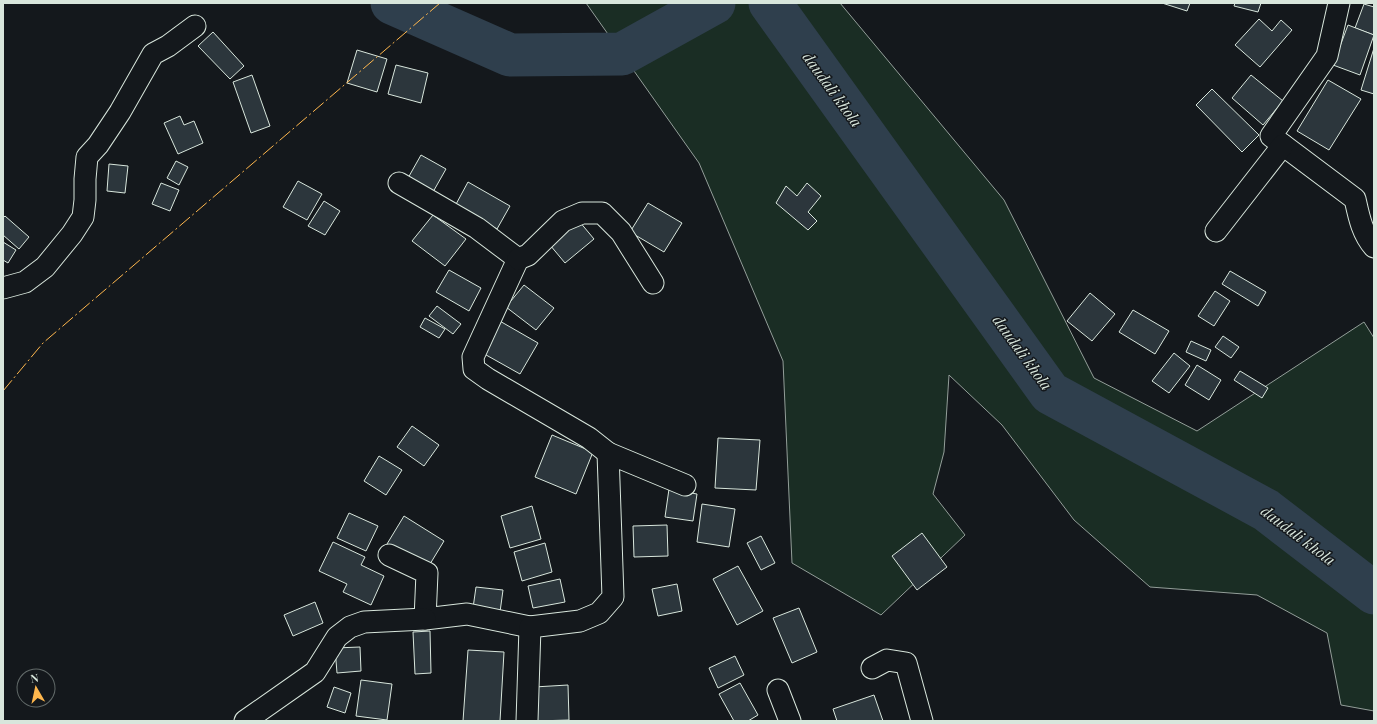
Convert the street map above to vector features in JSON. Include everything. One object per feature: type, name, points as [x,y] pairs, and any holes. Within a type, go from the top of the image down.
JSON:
[{"type":"street","points":[[1339,3],[1327,56],[1271,136],[1355,199],[1361,226],[1367,240],[1374,248]]},
{"type":"street","points":[[3,288],[25,282],[45,267],[72,234],[83,217],[85,200],[84,179],[88,157],[120,112],[153,54],[168,46],[195,26]]},
{"type":"street","points":[[1216,231],[1283,145]]},
{"type":"street","points":[[399,183],[477,228],[518,258]]},
{"type":"street","points":[[654,283],[621,232],[602,213],[582,213],[563,221],[528,255],[518,258],[473,357],[474,369],[488,379],[589,438],[608,453],[686,485]]},
{"type":"street","points":[[246,721],[315,672],[337,637],[350,627],[364,622],[425,619],[466,614],[530,627],[580,621],[599,613],[613,597],[608,453]]},
{"type":"street","points":[[389,555],[427,573],[425,619]]},
{"type":"street","points":[[527,721],[530,627]]},
{"type":"street","points":[[872,668],[888,660],[906,663],[922,721]]},
{"type":"street","points":[[778,690],[790,721]]},
{"type":"green space","points":[[586,3],[840,3],[1004,200],[1094,378],[1197,431],[1364,322],[1374,338],[1374,711],[1341,705],[1327,633],[1257,595],[1150,587],[1074,520],[1002,425],[949,375],[944,452],[933,494],[965,535],[881,615],[792,563],[783,361],[699,163]]},
{"type":"building","points":[[1162,3],[1190,3],[1187,11]]},
{"type":"building","points":[[1235,3],[1261,3],[1258,12],[1234,6]]},
{"type":"building","points":[[1364,4],[1374,7],[1374,35],[1355,28]]},
{"type":"building","points":[[1259,19],[1272,31],[1281,20],[1292,30],[1260,67],[1235,45]]},
{"type":"building","points":[[1348,25],[1374,35],[1360,75],[1333,65]]},
{"type":"building","points":[[213,32],[244,66],[230,79],[198,46]]},
{"type":"building","points":[[1374,48],[1374,94],[1361,90]]},
{"type":"building","points":[[357,50],[387,59],[377,92],[347,83]]},
{"type":"building","points":[[396,65],[428,73],[421,103],[388,94]]},
{"type":"building","points":[[252,75],[270,126],[251,133],[233,82]]},
{"type":"building","points":[[1251,75],[1283,101],[1263,125],[1232,98]]},
{"type":"building","points":[[1328,80],[1361,99],[1329,150],[1297,131]]},
{"type":"building","points":[[1212,89],[1259,135],[1242,152],[1196,105]]},
{"type":"building","points":[[180,116],[184,125],[194,121],[203,143],[178,154],[164,123]]},
{"type":"building","points":[[421,155],[446,169],[433,192],[408,178]]},
{"type":"building","points":[[176,161],[188,167],[179,185],[167,178]]},
{"type":"building","points":[[109,164],[128,166],[125,193],[107,191]]},
{"type":"building","points":[[298,181],[322,194],[307,220],[283,207]]},
{"type":"building","points":[[468,182],[510,206],[497,229],[455,206]]},
{"type":"building","points":[[161,183],[179,190],[170,211],[152,204]]},
{"type":"building","points":[[807,183],[821,196],[808,212],[817,221],[808,230],[776,203],[786,186],[797,196]]},
{"type":"building","points":[[324,201],[340,211],[325,235],[308,226]]},
{"type":"building","points":[[648,203],[682,223],[664,252],[630,232]]},
{"type":"building","points":[[433,215],[466,239],[445,266],[412,241]]},
{"type":"building","points":[[5,216],[29,237],[19,249],[3,235],[3,218]]},
{"type":"building","points":[[579,221],[594,239],[565,263],[550,245]]},
{"type":"building","points":[[3,242],[16,250],[8,263],[3,260]]},
{"type":"building","points":[[449,270],[481,288],[469,311],[436,292]]},
{"type":"building","points":[[1230,271],[1266,292],[1258,306],[1222,284]]},
{"type":"building","points":[[524,285],[554,308],[536,330],[506,307]]},
{"type":"building","points":[[1215,291],[1230,301],[1214,326],[1198,316]]},
{"type":"building","points":[[1090,293],[1115,314],[1092,341],[1067,321]]},
{"type":"building","points":[[437,306],[461,324],[453,334],[429,316]]},
{"type":"building","points":[[1133,310],[1169,331],[1155,354],[1119,332]]},
{"type":"building","points":[[425,318],[445,329],[439,338],[420,327]]},
{"type":"building","points":[[498,320],[538,343],[520,374],[479,351]]},
{"type":"building","points":[[1223,336],[1239,347],[1231,358],[1215,347]]},
{"type":"building","points":[[1191,341],[1211,350],[1206,361],[1186,352]]},
{"type":"building","points":[[1174,353],[1190,366],[1169,393],[1152,381]]},
{"type":"building","points":[[1197,365],[1221,380],[1209,400],[1185,385]]},
{"type":"building","points":[[1240,371],[1268,388],[1262,398],[1234,380]]},
{"type":"building","points":[[412,426],[439,445],[424,466],[397,447]]},
{"type":"building","points":[[552,435],[593,452],[576,494],[535,477]]},
{"type":"building","points":[[718,438],[760,440],[756,490],[715,488]]},
{"type":"building","points":[[379,456],[402,470],[386,495],[364,481]]},
{"type":"building","points":[[669,489],[697,494],[693,521],[665,517]]},
{"type":"building","points":[[702,504],[735,509],[729,547],[697,542]]},
{"type":"building","points":[[532,506],[541,539],[510,548],[501,516]]},
{"type":"building","points":[[349,513],[378,526],[366,551],[337,538]]},
{"type":"building","points":[[404,516],[444,541],[427,569],[387,544]]},
{"type":"building","points":[[667,525],[668,556],[634,557],[633,526]]},
{"type":"building","points":[[922,533],[947,567],[917,590],[892,556]]},
{"type":"building","points":[[761,536],[775,563],[761,570],[747,543]]},
{"type":"building","points":[[333,542],[365,557],[361,565],[384,576],[371,605],[343,592],[347,584],[319,571]]},
{"type":"building","points":[[545,543],[552,572],[522,581],[514,552]]},
{"type":"building","points":[[738,566],[763,611],[737,625],[713,579]]},
{"type":"building","points":[[560,579],[565,602],[533,608],[528,586]]},
{"type":"building","points":[[677,584],[682,611],[658,616],[652,589]]},
{"type":"building","points":[[476,587],[503,590],[500,612],[473,608]]},
{"type":"building","points":[[315,602],[323,623],[293,636],[284,615]]},
{"type":"building","points":[[799,608],[817,652],[792,663],[773,618]]},
{"type":"building","points":[[430,631],[431,673],[415,674],[413,632]]},
{"type":"building","points":[[360,647],[361,671],[337,673],[335,648]]},
{"type":"building","points":[[468,650],[504,652],[500,721],[463,721]]},
{"type":"building","points":[[735,656],[744,675],[718,688],[709,668]]},
{"type":"building","points":[[361,680],[392,684],[387,720],[356,716]]},
{"type":"building","points":[[740,683],[758,715],[748,721],[734,721],[719,694]]},
{"type":"building","points":[[568,685],[569,720],[536,721],[534,687]]},
{"type":"building","points":[[334,687],[351,693],[345,713],[327,707]]},
{"type":"building","points":[[874,695],[883,721],[837,721],[833,709]]},
{"type":"waterway","name":"daudali khola","points":[[392,3],[510,55],[622,54],[714,3]]},
{"type":"waterway","name":"daudali khola","points":[[770,3],[1050,393],[1266,510],[1374,593]]},
{"type":"power","points":[[3,391],[43,343],[440,3]]}]
